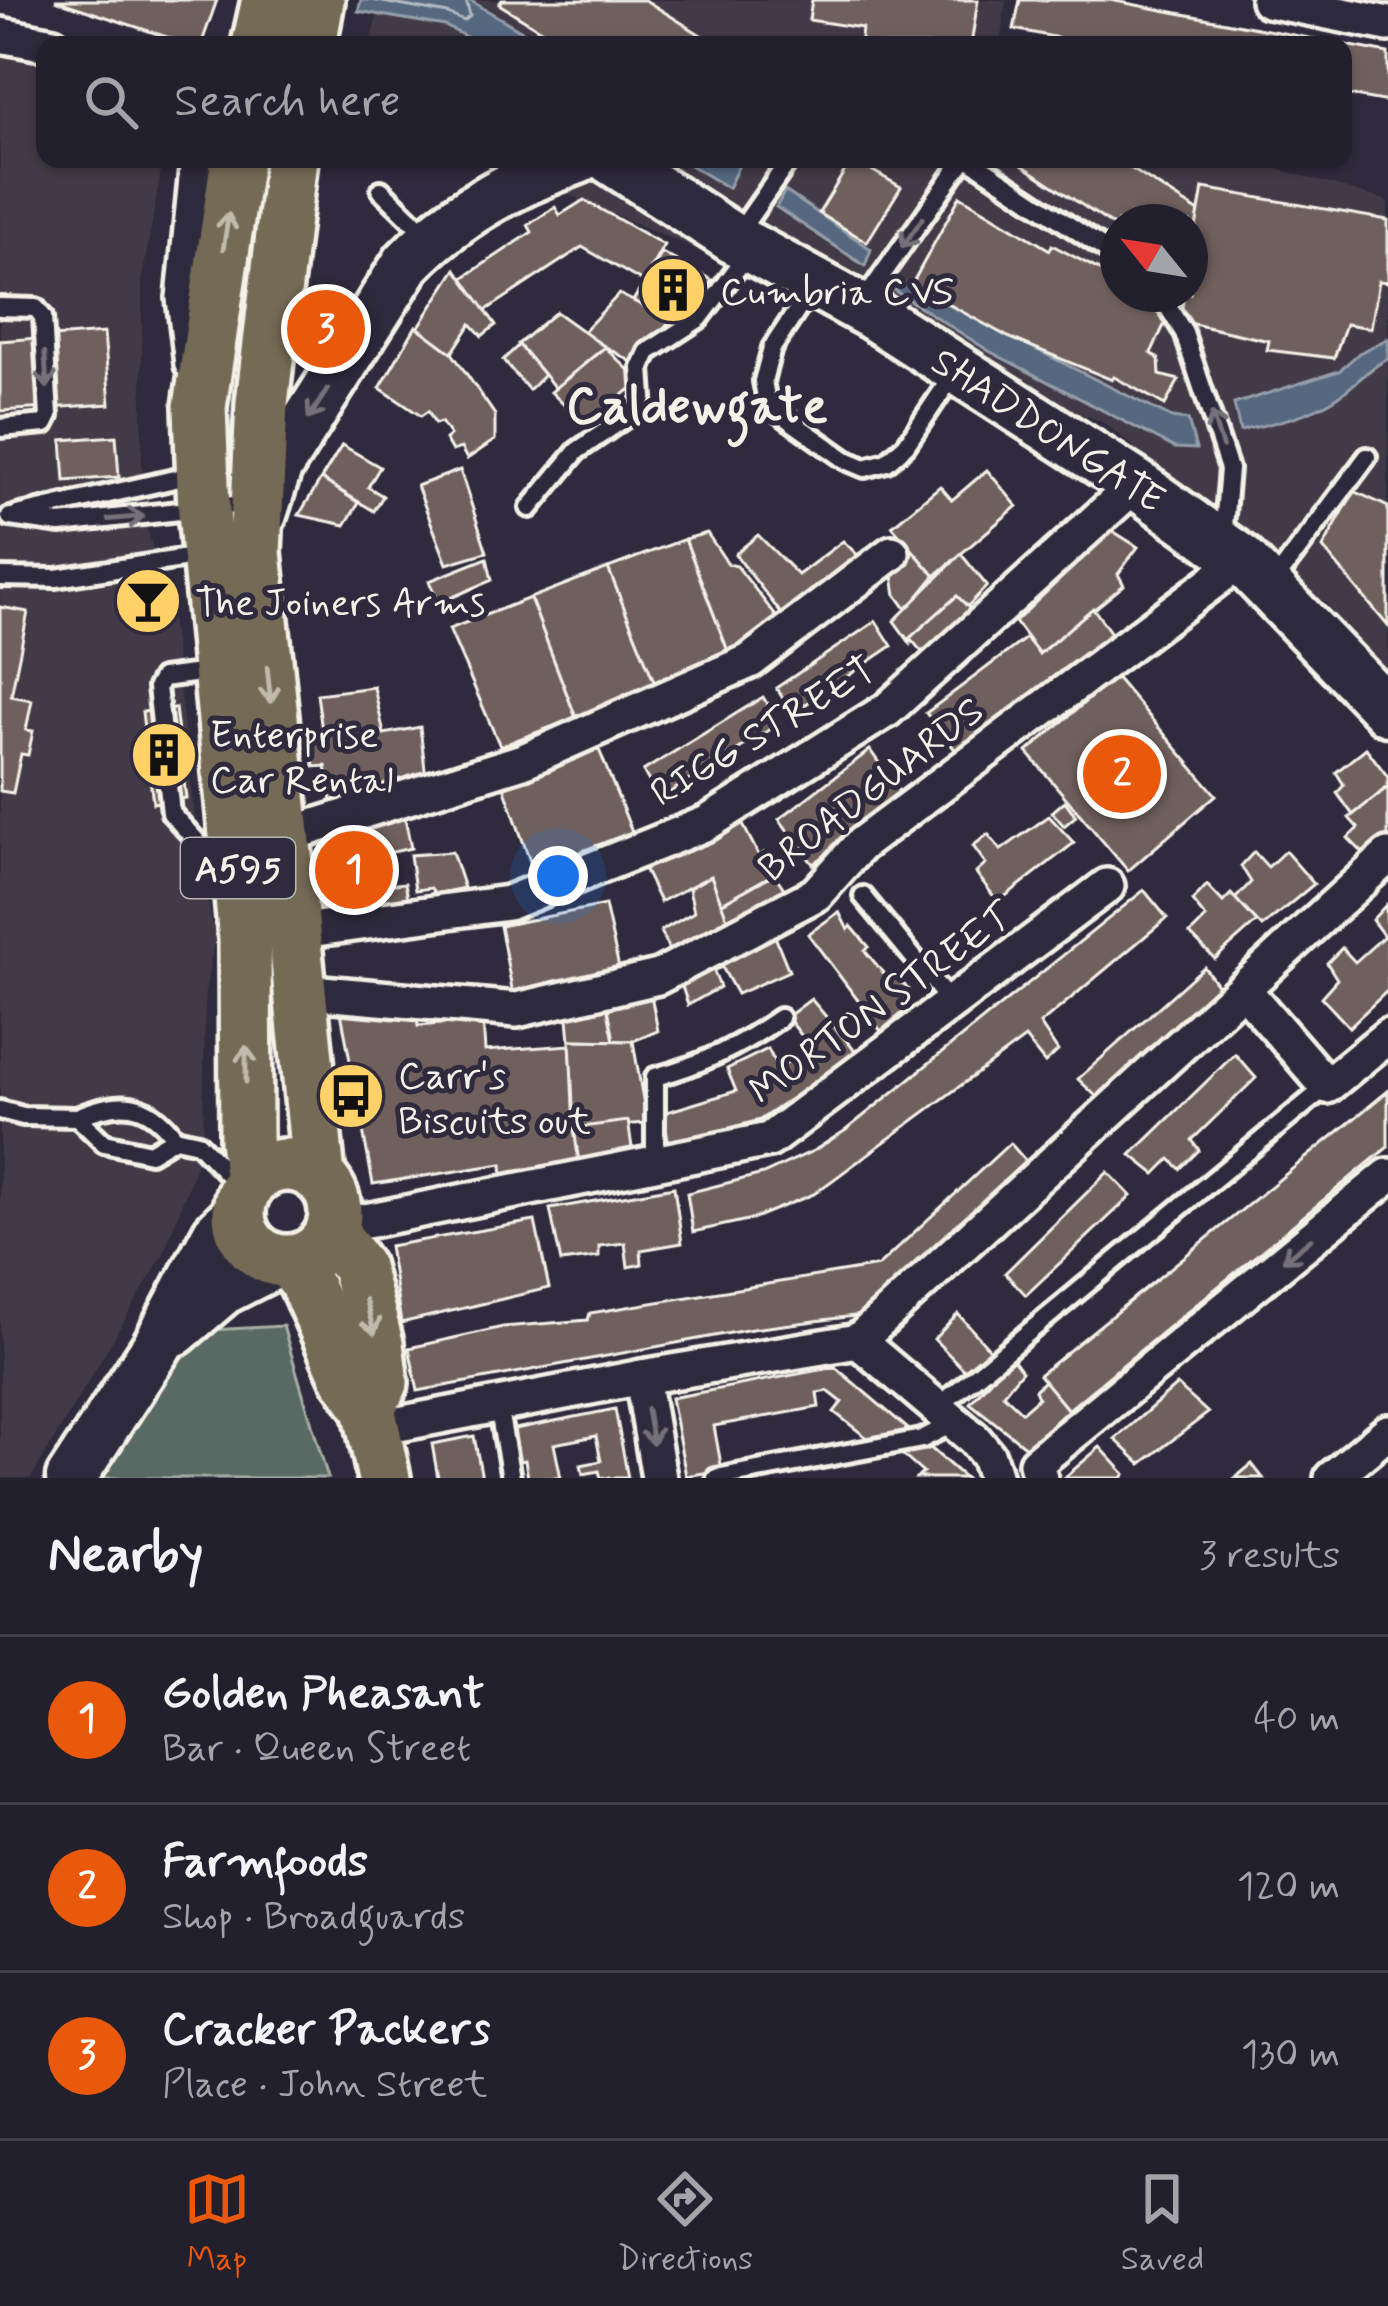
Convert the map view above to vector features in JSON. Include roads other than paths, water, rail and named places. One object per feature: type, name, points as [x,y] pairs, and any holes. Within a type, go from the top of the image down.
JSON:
[{"type":"main road","points":[[260,36],[268,0]]},
{"type":"main road","points":[[312,36],[318,0]]},
{"type":"main road","name":"A595","points":[[236,168],[200,407],[231,518],[284,836],[298,994],[329,1208],[357,1267],[377,1344],[382,1383],[376,1438]]},
{"type":"main road","name":"A595","points":[[244,1194],[246,976],[219,671],[231,518],[262,403],[290,168]]},
{"type":"main road","points":[[231,518],[277,468],[406,263],[430,239],[552,168]]},
{"type":"main road","name":"SHADDONGATE","points":[[624,168],[743,243],[859,307],[1136,484],[1245,564],[1388,711]]},
{"type":"main road","points":[[71,1478],[157,1346],[244,1194],[276,1165],[306,1168],[329,1208],[315,1253],[284,1261],[223,1290],[157,1346]]},
{"type":"main road","points":[[244,1194],[240,1226],[255,1250],[284,1261],[304,1280],[376,1438]]},
{"type":"street","points":[[1268,0],[1388,24]]},
{"type":"street","points":[[0,34],[36,41]]},
{"type":"street","points":[[197,168],[184,298],[200,407]]},
{"type":"street","name":"RIGG STREET","points":[[294,932],[508,903],[707,823],[887,710],[1136,484]]},
{"type":"street","points":[[284,836],[523,761],[750,661],[892,553]]},
{"type":"street","name":"BROADGUARDS","points":[[298,994],[517,1010],[658,976],[816,894],[860,844],[1245,564]]},
{"type":"street","points":[[376,1438],[498,1405],[858,1341],[1388,856]]},
{"type":"street","name":"MORTON STREET","points":[[329,1208],[366,1221],[769,1139],[1107,886]]},
{"type":"street","points":[[1243,989],[1327,1086],[1388,1036]]},
{"type":"street","points":[[1038,1471],[1388,1176]]},
{"type":"street","points":[[858,1341],[947,1414],[988,1456],[995,1478]]},
{"type":"street","points":[[642,1377],[659,1478]]},
{"type":"street","points":[[1332,1478],[1388,1432]]},
{"type":"lane","points":[[530,508],[577,451],[638,409],[643,398],[641,368],[648,352],[700,318],[785,168]]},
{"type":"lane","points":[[859,307],[960,168]]},
{"type":"lane","points":[[981,168],[1100,247]]},
{"type":"lane","points":[[381,190],[430,239]]},
{"type":"lane","points":[[815,283],[772,348],[763,380],[775,410],[845,460],[865,468],[886,462],[906,445],[957,369]]},
{"type":"lane","points":[[0,308],[36,308],[43,317],[49,416],[33,428],[0,428]]},
{"type":"lane","points":[[1171,312],[1184,333],[1229,469],[1245,564]]},
{"type":"lane","points":[[1245,564],[1366,457]]},
{"type":"lane","points":[[5,514],[179,478],[231,518]]},
{"type":"lane","points":[[5,514],[60,524],[231,518]]},
{"type":"lane","points":[[0,577],[56,578],[231,518]]},
{"type":"lane","points":[[863,896],[951,1004]]},
{"type":"lane","points":[[655,1164],[655,1077],[700,1065],[738,1047],[780,1018]]},
{"type":"lane","points":[[716,1478],[922,1438],[1327,1086]]},
{"type":"lane","points":[[0,1110],[23,1116],[77,1117],[111,1102],[158,1114],[175,1138],[198,1143],[244,1194]]},
{"type":"lane","points":[[77,1117],[104,1143],[150,1153],[175,1138]]},
{"type":"lane","points":[[498,1405],[511,1478]]},
{"type":"water","points":[[361,0],[469,0],[531,36],[464,36],[445,26],[358,11]]},
{"type":"water","points":[[695,168],[738,168],[728,188]]},
{"type":"water","points":[[785,191],[871,249],[865,266],[776,207]]},
{"type":"water","points":[[901,281],[1172,418],[1188,420],[1196,449],[1175,448],[989,351],[895,291]]},
{"type":"water","points":[[1388,339],[1388,359],[1333,400],[1300,415],[1240,431],[1234,404],[1339,371],[1359,353]]},
{"type":"place","name":"Cumbria CVS","points":[[673,290]]},
{"type":"place","name":"Cracker Packers","points":[[326,329]]},
{"type":"place","name":"The Joiners Arms","points":[[148,601]]},
{"type":"place","name":"Enterprise Car Rental","points":[[164,755]]},
{"type":"place","name":"Farmfoods","points":[[1122,774]]},
{"type":"place","name":"Golden Pheasant","points":[[354,870]]},
{"type":"place","name":"Carr's Biscuits out","points":[[351,1096]]},
{"type":"district","name":"Caldewgate","points":[[697,404]]}]
